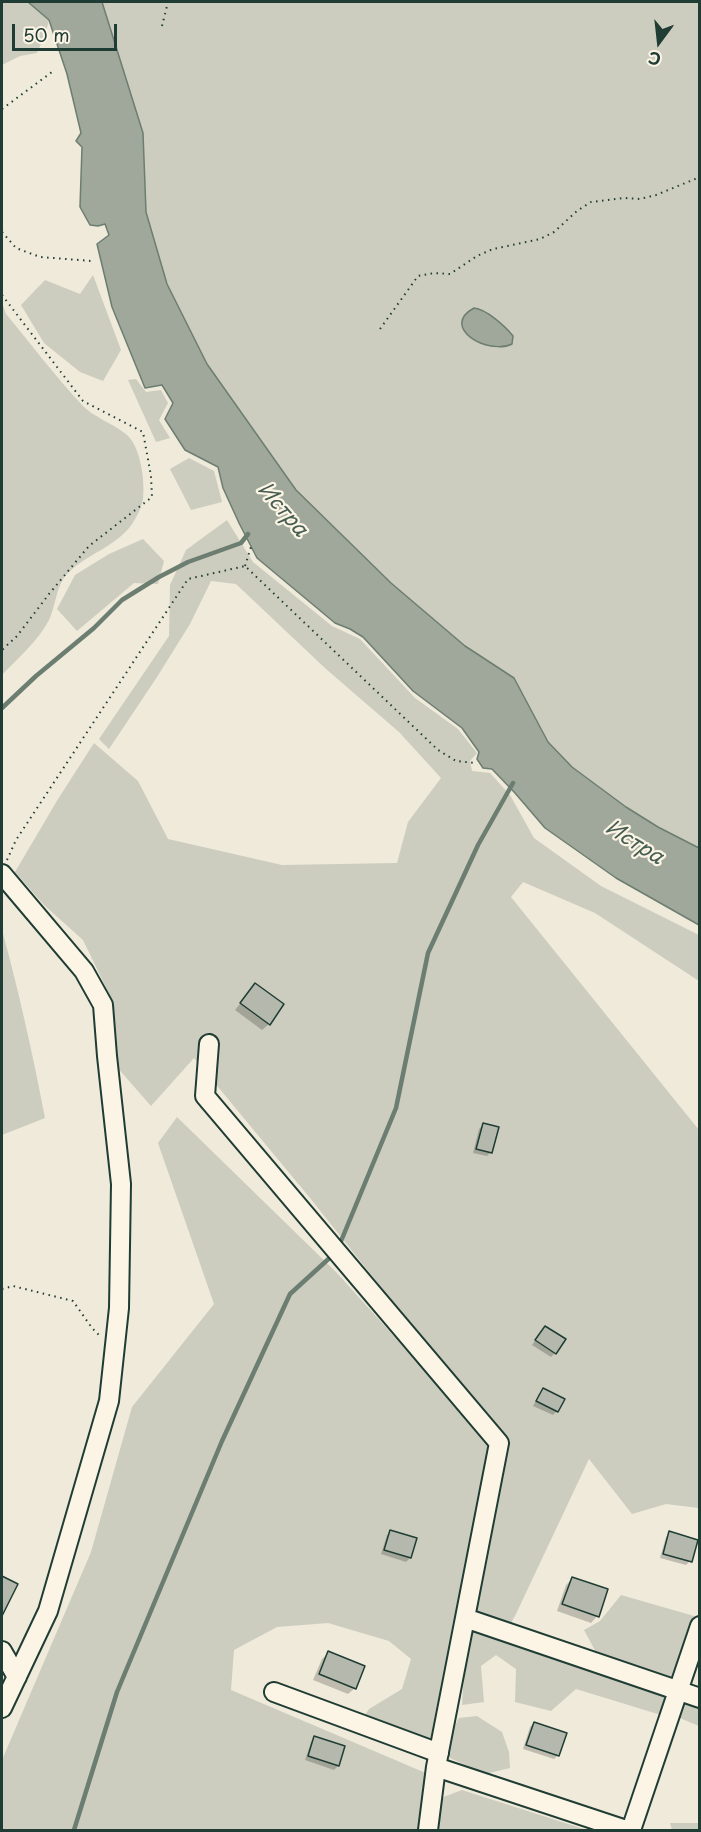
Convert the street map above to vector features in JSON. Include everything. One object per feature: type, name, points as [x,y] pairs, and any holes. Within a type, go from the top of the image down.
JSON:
[{"type":"street","points":[[2,1708],[48,1611],[109,1401],[119,1308],[121,1184],[106,1056],[104,1005],[84,971],[3,870]]},
{"type":"street","points":[[209,1044],[205,1096],[499,1443],[437,1760],[428,1830]]},
{"type":"street","points":[[465,1618],[699,1698]]},
{"type":"street","points":[[631,1830],[699,1626]]},
{"type":"street","points":[[2,1651],[17,1677]]},
{"type":"street","points":[[274,1692],[437,1760],[626,1830]]},
{"type":"path","points":[[162,26],[168,2]]},
{"type":"path","points":[[2,109],[52,72]]},
{"type":"path","points":[[380,329],[418,276],[434,273],[450,274],[477,256],[493,249],[540,239],[554,232],[577,211],[591,202],[640,199],[656,195],[699,177]]},
{"type":"path","points":[[2,232],[16,248],[40,257],[92,261]]},
{"type":"path","points":[[2,295],[83,401],[143,432],[151,476],[152,497],[89,546],[17,636],[2,650]]},
{"type":"path","points":[[245,566],[251,547]]},
{"type":"path","points":[[245,566],[438,750],[456,761],[475,763]]},
{"type":"path","points":[[3,870],[16,840],[188,579],[245,566]]},
{"type":"path","points":[[2,1289],[13,1286],[73,1301],[92,1328],[115,1351]]},
{"type":"shaded area","points":[[2,2],[28,2],[49,20],[37,53],[20,56],[2,65]]},
{"type":"shaded area","points":[[102,2],[699,2],[699,848],[626,807],[572,767],[548,742],[514,678],[465,646],[391,583],[296,490],[207,364],[167,284],[146,212],[143,133]],"holes":[[[474,308],[479,309],[510,332],[513,336],[512,344],[497,348],[481,344]]]},
{"type":"shaded area","points":[[93,275],[121,350],[103,381],[80,372],[44,343],[21,305],[45,280],[80,294]]},
{"type":"shaded area","points":[[2,303],[6,314],[82,405],[132,440],[143,474],[143,499],[132,524],[118,539],[67,574],[44,628],[2,675]]},
{"type":"shaded area","points":[[136,379],[146,392],[161,390],[168,403],[159,420],[170,438],[156,442],[128,380]]},
{"type":"shaded area","points":[[189,458],[214,471],[222,502],[191,510],[170,469]]},
{"type":"shaded area","points":[[227,520],[253,562],[332,626],[360,639],[415,698],[458,729],[477,753],[470,761],[472,771],[490,773],[510,795],[534,838],[601,886],[699,935],[699,981],[595,913],[523,882],[511,897],[699,1130],[699,1508],[666,1504],[632,1514],[589,1459],[509,1626],[471,1614],[505,1443],[310,1198],[194,1058],[151,1106],[115,1065],[112,1000],[83,940],[44,905],[15,872],[94,743],[138,781],[168,839],[282,865],[397,863],[408,822],[441,778],[399,732],[326,669],[236,584],[211,581],[190,624],[109,749],[99,739],[169,636],[170,585],[186,550]]},
{"type":"shaded area","points":[[143,539],[164,561],[158,584],[134,583],[77,631],[57,609],[75,575],[109,554]]},
{"type":"shaded area","points":[[2,930],[45,1118],[2,1135]]},
{"type":"shaded area","points":[[177,1117],[337,1273],[493,1446],[436,1746],[363,1718],[369,1709],[402,1689],[411,1659],[389,1641],[328,1623],[277,1627],[234,1650],[231,1690],[428,1774],[421,1830],[2,1830],[2,1760],[91,1552],[132,1407],[214,1304],[158,1143]]},
{"type":"shaded area","points":[[621,1595],[694,1616],[674,1682],[598,1656],[584,1630],[600,1621]]},
{"type":"shaded area","points":[[473,1631],[667,1697],[661,1715],[576,1689],[551,1711],[515,1702],[516,1669],[496,1655],[481,1666],[484,1702],[462,1705],[465,1659]]},
{"type":"shaded area","points":[[687,1701],[699,1705],[699,1726],[675,1716]]},
{"type":"shaded area","points":[[477,1716],[502,1732],[509,1752],[510,1768],[485,1774],[450,1758],[446,1742],[459,1718]]},
{"type":"shaded area","points":[[462,1790],[587,1830],[434,1830],[438,1799]]},
{"type":"shaded area","points":[[670,1823],[699,1823],[699,1830],[672,1830]]},
{"type":"water","name":"Истра","points":[[28,2],[102,2],[143,133],[146,212],[167,284],[207,364],[296,490],[391,583],[465,646],[514,678],[548,742],[572,767],[626,807],[699,848],[699,925],[616,878],[545,828],[492,769],[483,768],[477,759],[479,752],[462,728],[413,691],[363,637],[335,623],[257,558],[223,488],[218,467],[185,450],[165,419],[173,403],[162,385],[145,388],[112,307],[97,244],[109,235],[105,224],[90,225],[80,207],[82,147],[76,141],[81,133],[67,74],[49,20]]},
{"type":"water","points":[[474,308],[490,315],[505,328],[513,336],[512,344],[502,347],[491,346],[471,338],[464,331],[462,323],[465,315]]},
{"type":"building","points":[[255,983],[284,1004],[270,1025],[240,1003]]},
{"type":"building","points":[[483,1123],[499,1127],[492,1153],[476,1149]]},
{"type":"building","points":[[545,1326],[566,1339],[556,1354],[535,1340]]},
{"type":"building","points":[[543,1388],[565,1399],[558,1412],[536,1401]]},
{"type":"building","points":[[390,1530],[417,1538],[411,1558],[384,1550]]},
{"type":"building","points":[[669,1531],[698,1540],[692,1562],[663,1554]]},
{"type":"building","points":[[2,1576],[18,1584],[2,1616]]},
{"type":"building","points":[[572,1577],[608,1589],[599,1617],[562,1604]]},
{"type":"building","points":[[328,1651],[365,1666],[356,1689],[319,1674]]},
{"type":"building","points":[[534,1722],[567,1733],[559,1756],[526,1745]]},
{"type":"building","points":[[314,1736],[345,1746],[339,1766],[308,1756]]},
{"type":"waterway","points":[[2,708],[36,676],[94,628],[122,600],[188,562],[241,543],[248,534]]},
{"type":"waterway","points":[[339,1246],[396,1108],[428,953],[478,845],[513,783]]},
{"type":"waterway","points":[[74,1830],[117,1692],[222,1441],[290,1294],[335,1253]]}]
